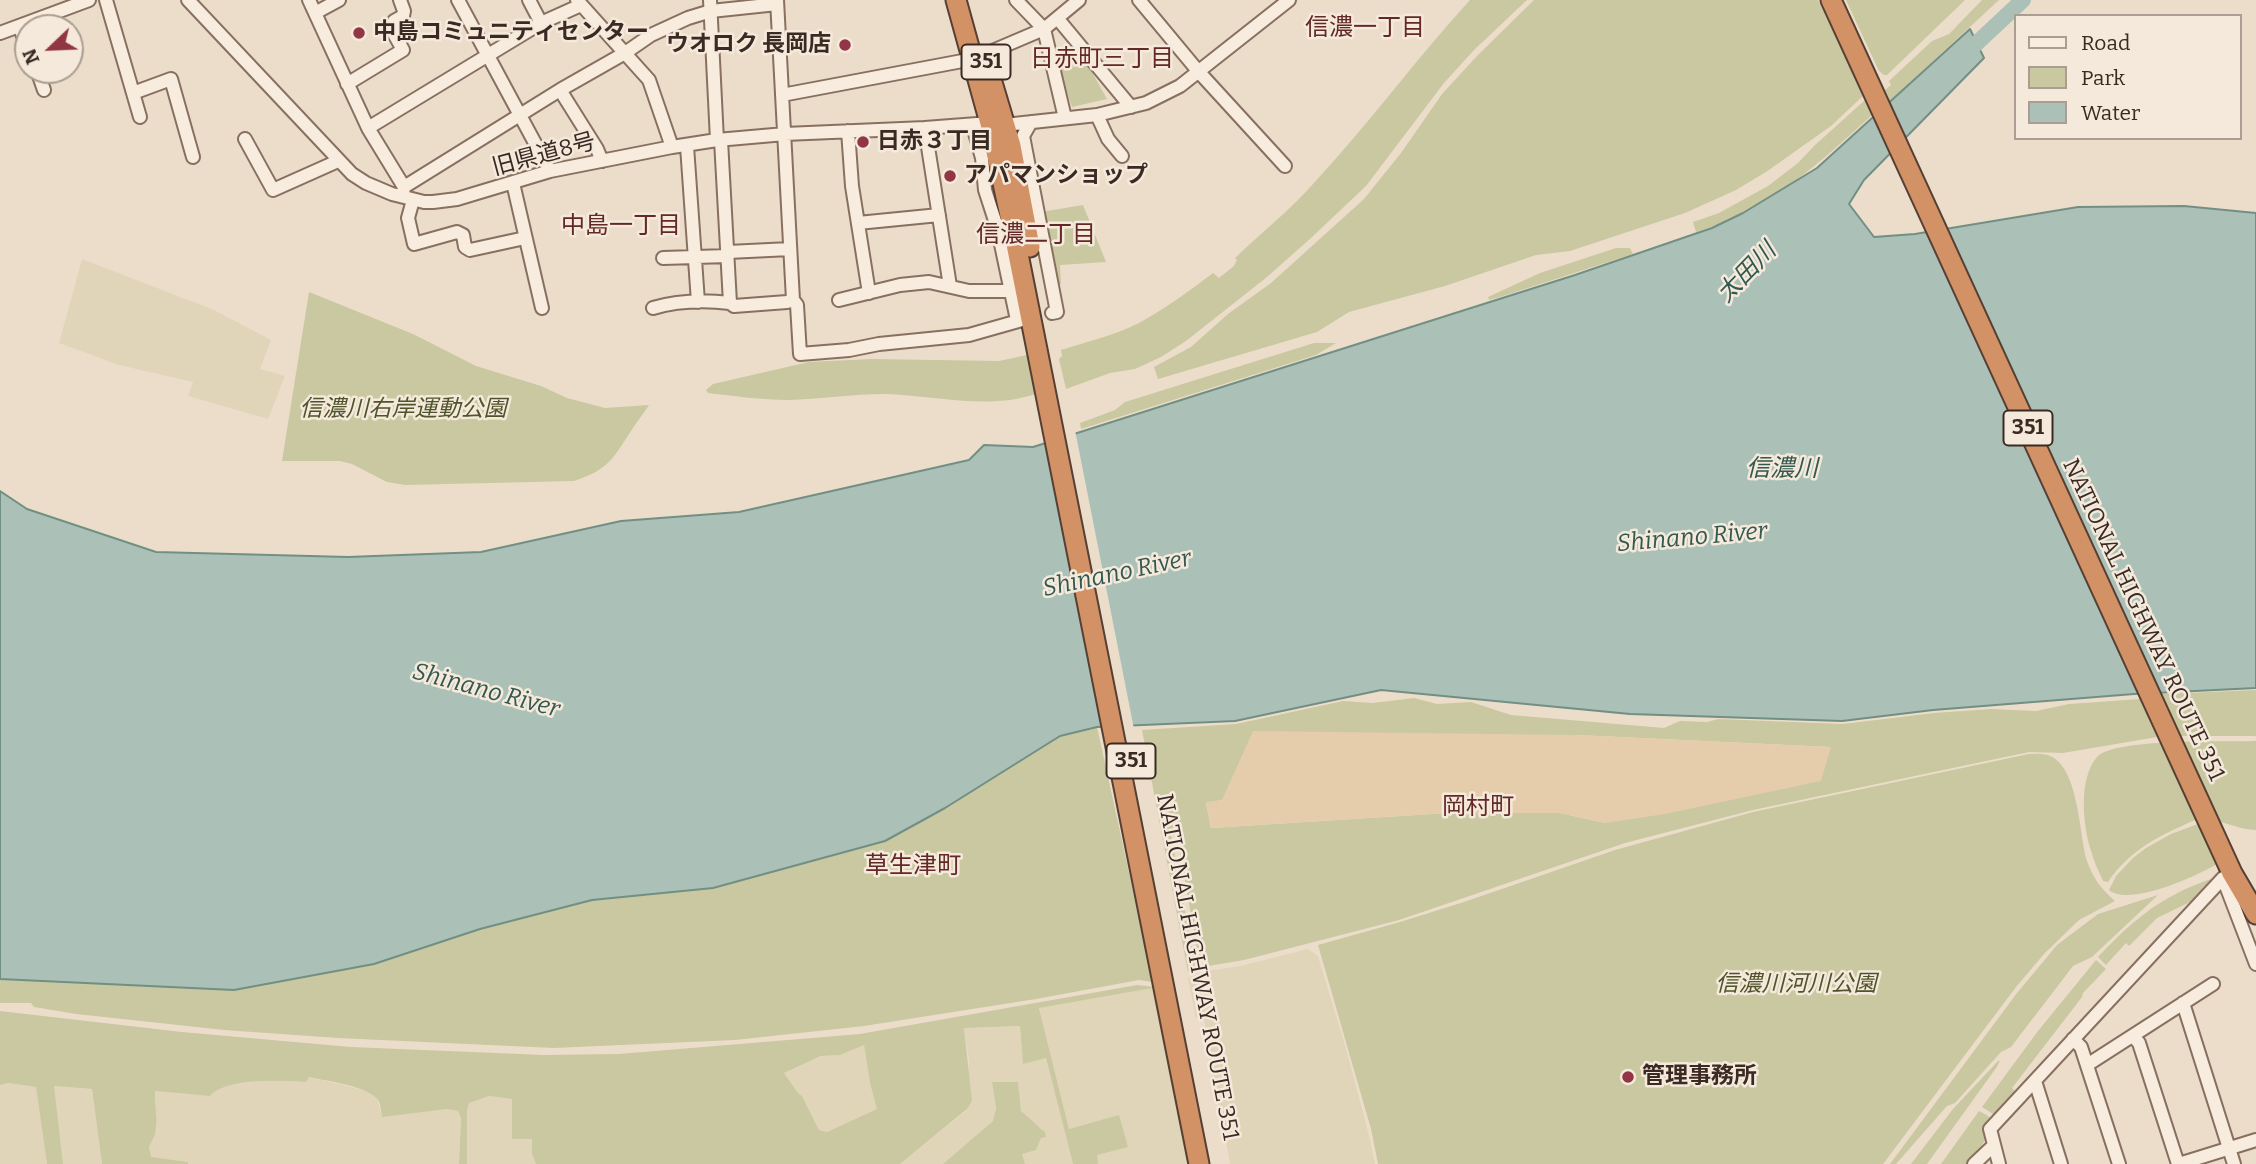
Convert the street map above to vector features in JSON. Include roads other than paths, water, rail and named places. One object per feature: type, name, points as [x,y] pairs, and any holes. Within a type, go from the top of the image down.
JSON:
[{"type":"highway","name":"NATIONAL HIGHWAY ROUTE 351","points":[[956,0],[978,57]]},
{"type":"highway","name":"NATIONAL HIGHWAY ROUTE 351","points":[[970,0],[990,124],[1045,358],[1211,1164]]},
{"type":"highway","name":"NATIONAL HIGHWAY ROUTE 351","points":[[1831,0],[2227,869],[2249,895],[2256,914]]},
{"type":"highway","name":"NATIONAL HIGHWAY ROUTE 351","points":[[1045,358],[1199,1164]]},
{"type":"street","points":[[51,14],[89,0]]},
{"type":"street","points":[[106,0],[140,117]]},
{"type":"street","name":"旧県道8号","points":[[188,0],[338,161],[366,183],[433,202],[457,199],[550,171],[672,146],[785,134],[1031,122],[1097,115],[1131,107],[1172,90],[1289,0]]},
{"type":"street","points":[[309,0],[368,128],[407,195],[408,218],[414,244],[457,232],[463,235],[466,247],[470,250],[525,238]]},
{"type":"street","points":[[315,13],[339,0]]},
{"type":"street","points":[[347,84],[403,50],[392,30],[394,21],[403,16],[400,0]]},
{"type":"street","points":[[528,0],[541,23]]},
{"type":"street","points":[[1016,0],[1044,29],[1065,118]]},
{"type":"street","points":[[782,94],[978,57],[1044,29],[1079,0]]},
{"type":"street","points":[[1139,0],[1198,71],[1286,166]]},
{"type":"street","points":[[460,1],[550,171]]},
{"type":"street","points":[[407,195],[521,115],[651,35],[711,5],[777,2],[793,300],[797,305],[800,354],[849,350],[879,344],[969,335],[1019,320],[998,230],[985,190],[982,158],[990,124]]},
{"type":"street","points":[[368,128],[541,23],[579,3],[649,80],[672,146]]},
{"type":"street","points":[[711,5],[730,303]]},
{"type":"street","points":[[1058,19],[1131,107]]},
{"type":"street","points":[[133,93],[171,79],[193,156]]},
{"type":"street","points":[[42,84],[44,90]]},
{"type":"street","points":[[561,90],[603,161]]},
{"type":"street","points":[[1097,115],[1108,139],[1122,156]]},
{"type":"street","points":[[1031,122],[1023,136],[1057,312],[1052,313]]},
{"type":"street","points":[[925,128],[950,286]]},
{"type":"street","points":[[848,131],[852,186],[869,293]]},
{"type":"street","points":[[245,139],[273,190],[338,161]]},
{"type":"street","points":[[687,146],[698,302]]},
{"type":"street","points":[[513,183],[542,308]]},
{"type":"street","points":[[859,223],[939,215]]},
{"type":"street","points":[[663,258],[790,249]]},
{"type":"street","points":[[839,300],[900,285],[929,282],[969,291],[1011,291]]},
{"type":"street","points":[[653,308],[698,302],[730,303],[734,306],[793,300]]},
{"type":"street","points":[[2227,869],[2256,964]]},
{"type":"street","points":[[1999,1164],[1990,1129],[2227,869]]},
{"type":"street","points":[[1155,984],[1192,1164]]},
{"type":"street","points":[[2087,1065],[2213,984]]},
{"type":"street","points":[[2183,1003],[2234,1164]]},
{"type":"street","points":[[2133,1036],[2138,1043],[2178,1164],[2256,1140]]},
{"type":"street","points":[[2073,1039],[2081,1047],[2119,1164]]},
{"type":"street","points":[[2035,1081],[2061,1164]]},
{"type":"street","points":[[1975,1164],[1993,1146]]},
{"type":"water","name":"信濃川","points":[[1970,29],[1984,58],[1864,180],[1849,204],[1874,237],[1915,234],[2078,207],[2184,206],[2256,213],[2256,688],[2134,694],[1933,710],[1842,721],[1630,714],[1381,690],[1235,721],[1097,727],[1060,736],[945,808],[885,841],[713,888],[592,900],[480,929],[374,964],[234,990],[0,979],[0,491],[27,509],[156,552],[348,557],[481,552],[621,521],[739,512],[969,460],[984,445],[1033,447],[1575,275],[1712,228],[1743,213],[1817,168]]},
{"type":"waterway","name":"太田川","points":[[1963,56],[2023,0]]},
{"type":"place","name":"中島コミュニティセンター","points":[[359,33]]},
{"type":"place","name":"ウオロク 長岡店","points":[[845,45]]},
{"type":"place","name":"日赤３丁目","points":[[863,142]]},
{"type":"place","name":"アパマンショップ","points":[[950,176]]},
{"type":"place","name":"管理事務所","points":[[1628,1077]]},
{"type":"district","name":"信濃一丁目","points":[[1365,28]]},
{"type":"district","name":"日赤町三丁目","points":[[1102,59]]},
{"type":"district","name":"中島一丁目","points":[[621,226]]},
{"type":"district","name":"信濃二丁目","points":[[1036,235]]},
{"type":"district","name":"岡村町","points":[[1478,807]]},
{"type":"district","name":"草生津町","points":[[913,866]]},
{"type":"park label","name":"信濃川右岸運動公園","points":[[403,410]]},
{"type":"park label","name":"信濃川河川公園","points":[[1796,985]]},
{"type":"water label","name":"Shinano River","points":[[1692,538]]},
{"type":"water label","name":"Shinano River","points":[[1117,574]]},
{"type":"water label","name":"Shinano River","points":[[486,691]]}]
